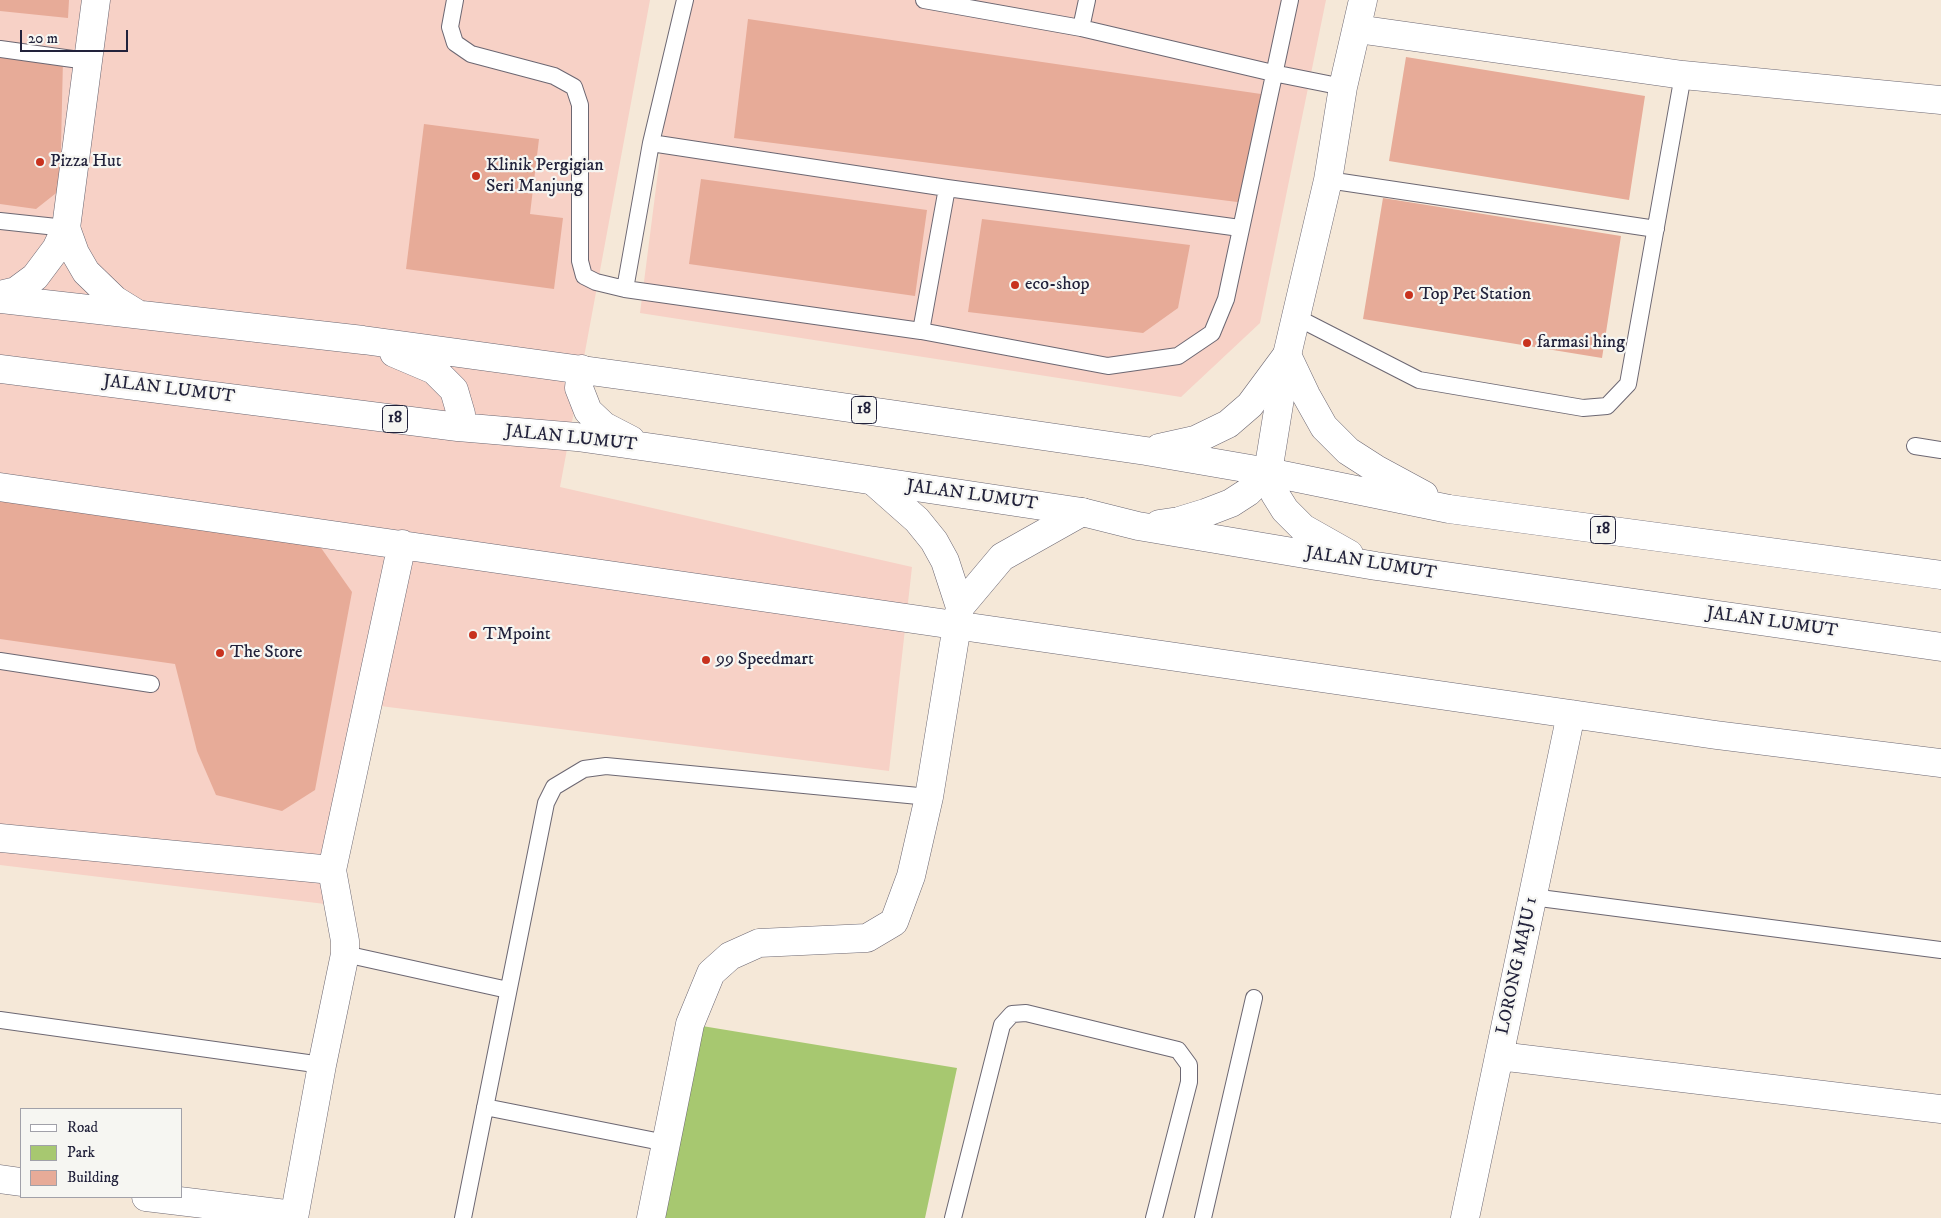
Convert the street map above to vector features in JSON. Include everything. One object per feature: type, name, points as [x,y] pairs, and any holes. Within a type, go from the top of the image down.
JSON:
[{"type":"street","points":[[0,297],[16,291],[35,276],[56,249],[66,228],[96,0]]},
{"type":"street","points":[[1363,0],[1343,87],[1328,180],[1287,355],[1268,472],[1275,494],[1285,510],[1303,528],[1346,553],[1376,566]]},
{"type":"street","points":[[1357,29],[1683,76],[1941,100]]},
{"type":"street","points":[[66,228],[75,253],[86,272],[115,300],[137,314]]},
{"type":"street","name":"18","points":[[0,297],[363,340],[582,369],[1146,451],[1268,472],[1449,509],[1941,576]]},
{"type":"street","points":[[363,340],[434,370],[454,390],[461,414],[458,427]]},
{"type":"street","points":[[1146,451],[1195,440],[1228,424],[1250,405],[1287,355]]},
{"type":"street","points":[[1287,355],[1324,427],[1348,451],[1376,469],[1449,509]]},
{"type":"street","name":"JALAN LUMUT","points":[[0,369],[458,427],[577,438],[688,453],[1082,512],[1138,526],[1376,566],[1941,648]]},
{"type":"street","points":[[582,369],[579,388],[588,411],[604,426],[642,445],[688,453]]},
{"type":"street","points":[[1138,526],[1179,521],[1231,503],[1248,492],[1268,472]]},
{"type":"street","points":[[874,482],[916,520],[934,541],[944,561],[959,616]]},
{"type":"street","points":[[0,487],[402,544],[959,616],[1571,714],[1716,735],[1941,763]]},
{"type":"street","points":[[651,1218],[690,1024],[711,973],[730,956],[758,943],[867,938],[894,922],[911,876],[929,797],[959,616],[978,584],[1002,557],[1082,512]]},
{"type":"street","points":[[154,1198],[294,1216],[345,954],[345,941],[332,870],[402,544]]},
{"type":"street","name":"LORONG MAJU 1","points":[[1465,1218],[1571,714]]},
{"type":"street","points":[[0,838],[332,870]]},
{"type":"street","points":[[1499,1056],[1941,1109]]},
{"type":"street","points":[[0,1179],[20,1182]]},
{"type":"lane","points":[[455,0],[450,27],[455,43],[471,54],[554,76],[574,86],[580,105],[580,261],[584,276],[596,282],[624,289],[921,331],[1108,366],[1178,356],[1212,333],[1226,299],[1290,0]]},
{"type":"lane","points":[[624,289],[651,143],[685,0]]},
{"type":"lane","points":[[924,0],[1081,28],[1273,73],[1343,87]]},
{"type":"lane","points":[[1081,28],[1087,0]]},
{"type":"lane","points":[[0,49],[87,61]]},
{"type":"lane","points":[[1296,316],[1419,380],[1583,408],[1607,406],[1628,384],[1683,76]]},
{"type":"lane","points":[[651,143],[947,188],[1240,228]]},
{"type":"lane","points":[[1328,180],[1656,229]]},
{"type":"lane","points":[[921,331],[947,188]]},
{"type":"lane","points":[[0,220],[66,228]]},
{"type":"lane","points":[[1915,446],[1941,450]]},
{"type":"lane","points":[[0,661],[151,684]]},
{"type":"lane","points":[[463,1218],[546,804],[554,787],[584,769],[606,766],[929,797]]},
{"type":"lane","points":[[1532,897],[1941,950]]},
{"type":"lane","points":[[345,954],[508,990]]},
{"type":"lane","points":[[1203,1218],[1254,998]]},
{"type":"lane","points":[[953,1218],[1002,1025],[1012,1014],[1026,1013],[1178,1050],[1189,1065],[1189,1082],[1154,1218]]},
{"type":"lane","points":[[0,1020],[322,1065]]},
{"type":"lane","points":[[485,1107],[666,1143]]},
{"type":"shaded area","points":[[0,0],[650,0],[560,487],[912,567],[889,771],[357,703],[325,904],[0,865]]},
{"type":"shaded area","points":[[680,0],[1326,0],[1260,323],[1181,397],[640,313]]},
{"type":"green space","points":[[690,1024],[957,1068],[925,1218],[651,1218]]},
{"type":"building","points":[[0,0],[69,0],[68,18],[0,11]]},
{"type":"building","points":[[748,19],[1261,94],[1245,203],[734,138]]},
{"type":"building","points":[[0,54],[63,59],[60,190],[36,209],[0,204]]},
{"type":"building","points":[[1406,57],[1645,96],[1629,200],[1389,161]]},
{"type":"building","name":"Klinik Pergigian Seri Manjung","points":[[424,124],[539,139],[530,214],[563,218],[554,289],[406,269]]},
{"type":"building","points":[[701,179],[927,210],[915,296],[689,264]]},
{"type":"building","points":[[1383,198],[1621,236],[1602,358],[1363,319]]},
{"type":"building","points":[[982,219],[1190,245],[1178,308],[1143,333],[968,312]]},
{"type":"building","name":"The Store","points":[[0,500],[319,545],[352,592],[315,790],[282,811],[216,795],[197,751],[175,664],[0,639]]},
{"type":"place","name":"Pizza Hut","points":[[40,162]]},
{"type":"place","name":"Klinik Pergigian Seri Manjung","points":[[476,176]]},
{"type":"place","name":"eco-shop","points":[[1015,285]]},
{"type":"place","name":"Top Pet Station","points":[[1409,295]]},
{"type":"place","name":"farmasi hing","points":[[1527,343]]},
{"type":"place","name":"TMpoint","points":[[473,635]]},
{"type":"place","name":"The Store","points":[[220,653]]},
{"type":"place","name":"99 Speedmart","points":[[706,660]]}]
